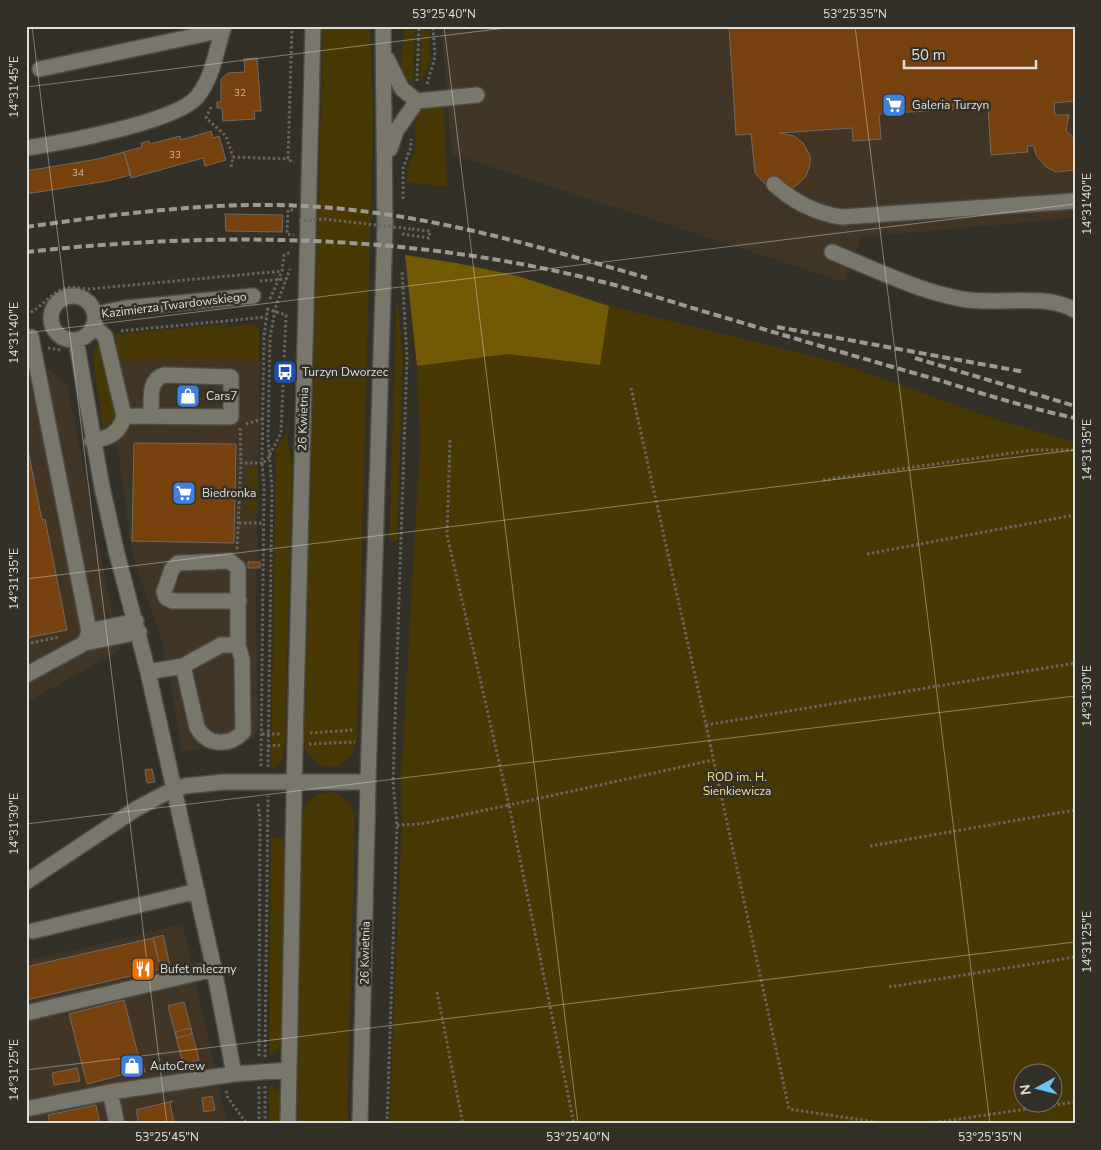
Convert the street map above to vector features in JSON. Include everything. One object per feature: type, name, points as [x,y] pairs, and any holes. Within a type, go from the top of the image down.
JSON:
[{"type":"street","name":"26 Kwietnia","points":[[288,1124],[294,782],[313,26]]},
{"type":"street","points":[[40,70],[224,28]]},
{"type":"street","points":[[26,148],[99,134],[165,115],[189,104],[202,90],[208,79],[224,28]]},
{"type":"street","name":"26 Kwietnia","points":[[360,1124],[386,168],[383,34]]},
{"type":"street","points":[[383,34],[387,61],[393,75],[402,89],[417,101],[478,95]]},
{"type":"street","points":[[386,168],[396,131],[417,101]]},
{"type":"street","points":[[774,184],[788,196],[810,209],[842,217],[1075,201]]},
{"type":"street","points":[[832,252],[960,299],[1000,303],[1052,302],[1075,310]]},
{"type":"street","points":[[92,441],[110,438],[123,423],[124,416],[105,336],[94,320],[92,308],[83,299],[70,296],[59,302],[52,313],[52,325],[62,337],[76,340],[87,335],[94,320]]},
{"type":"street","name":"Kazimierza Twardowskiego","points":[[94,320],[126,308],[253,296]]},
{"type":"street","points":[[52,325],[29,338],[87,637]]},
{"type":"street","points":[[76,340],[92,441],[117,554],[148,672],[214,969],[229,1075]]},
{"type":"street","points":[[124,416],[231,417],[232,377],[164,375],[157,377],[152,383],[151,416]]},
{"type":"street","points":[[183,666],[197,728],[201,736],[207,740],[232,741],[243,732],[242,659],[238,644],[239,602],[238,568],[230,562],[178,563],[172,570],[164,592],[166,598],[172,601],[239,602]]},
{"type":"street","points":[[26,675],[87,637],[137,626]]},
{"type":"street","points":[[148,672],[183,666],[221,645],[238,644]]},
{"type":"street","points":[[26,882],[136,809],[185,786],[224,782],[368,782]]},
{"type":"street","points":[[34,931],[197,891]]},
{"type":"street","points":[[26,1013],[214,969]]},
{"type":"street","points":[[26,1109],[110,1092],[229,1075],[289,1070]]},
{"type":"street","points":[[110,1092],[116,1124]]},
{"type":"path","points":[[288,159],[292,26]]},
{"type":"path","points":[[417,101],[419,26]]},
{"type":"path","points":[[417,101],[425,89],[435,57],[433,26]]},
{"type":"path","points":[[212,104],[206,118],[226,136],[233,157],[231,167]]},
{"type":"path","points":[[402,206],[404,168],[411,147],[411,130]]},
{"type":"path","points":[[233,157],[288,159],[294,161]]},
{"type":"path","points":[[287,232],[288,213]]},
{"type":"path","points":[[299,221],[324,219],[430,231],[429,238],[402,234]]},
{"type":"path","points":[[402,225],[402,242]]},
{"type":"path","points":[[258,770],[261,768],[262,734],[264,523],[262,420],[266,317],[267,309],[282,271],[284,255],[291,252]]},
{"type":"path","points":[[268,772],[272,488],[269,455],[270,337],[275,313],[290,265]]},
{"type":"path","points":[[388,1124],[397,825],[393,782],[393,740],[395,728],[407,357],[401,266]]},
{"type":"path","points":[[26,314],[37,309],[58,291],[66,288],[89,289],[282,271]]},
{"type":"path","points":[[253,296],[256,282],[287,279]]},
{"type":"path","points":[[240,463],[262,463],[269,455],[281,433],[286,316],[267,309]]},
{"type":"path","points":[[121,331],[266,317]]},
{"type":"path","points":[[631,388],[789,1109],[890,1124]]},
{"type":"path","points":[[235,564],[239,523],[239,426],[262,420]]},
{"type":"path","points":[[450,440],[447,535],[509,805],[574,1124]]},
{"type":"path","points":[[824,480],[1033,450],[1075,450]]},
{"type":"path","points":[[867,554],[1075,515]]},
{"type":"path","points":[[239,523],[264,523]]},
{"type":"path","points":[[706,725],[1075,663]]},
{"type":"path","points":[[389,729],[395,728]]},
{"type":"path","points":[[304,733],[357,730]]},
{"type":"path","points":[[262,734],[286,734]]},
{"type":"path","points":[[304,744],[356,742]]},
{"type":"path","points":[[268,746],[285,745]]},
{"type":"path","points":[[397,825],[421,824],[713,760]]},
{"type":"path","points":[[259,1124],[262,1071],[268,802]]},
{"type":"path","points":[[258,804],[260,818],[262,1071],[266,1124]]},
{"type":"path","points":[[870,846],[1075,810]]},
{"type":"path","points":[[889,987],[1075,957]]},
{"type":"path","points":[[437,992],[463,1124]]},
{"type":"path","points":[[229,1075],[228,1098],[247,1124]]},
{"type":"path","points":[[924,1124],[1075,1102]]},
{"type":"shaded area","points":[[441,26],[1075,26],[1075,218],[862,237],[844,282],[452,154]]},
{"type":"shaded area","points":[[405,255],[518,276],[609,306],[600,365],[508,354],[417,366]]},
{"type":"shaded area","points":[[103,352],[129,356],[244,356],[260,363],[256,602],[258,729],[253,738],[242,745],[181,751],[177,719],[162,641],[136,567],[130,541],[114,420],[115,411]]},
{"type":"shaded area","points":[[26,368],[52,370],[68,387],[95,528],[91,529],[94,543],[98,542],[113,615],[100,618],[108,642],[119,643],[120,650],[26,703]]},
{"type":"shaded area","points":[[183,924],[227,1124],[26,1124],[26,961]]},
{"type":"green space","points":[[323,26],[370,26],[373,120],[357,738],[354,749],[348,758],[340,764],[329,767],[319,764],[312,759],[306,751],[304,741]]},
{"type":"green space","points":[[405,26],[415,26],[413,85],[400,69]]},
{"type":"green space","points":[[422,26],[429,26],[430,60],[420,85]]},
{"type":"green space","points":[[444,105],[447,187],[407,182],[407,169],[415,150],[416,116],[424,107]]},
{"type":"green space","points":[[397,293],[403,358],[397,541],[389,540]]},
{"type":"green space","name":"ROD im. H. Sienkiewicza","points":[[609,306],[839,363],[1000,421],[1075,442],[1075,1124],[389,1124],[402,825],[401,781],[420,445],[417,366],[507,354],[600,365]]},
{"type":"green space","points":[[226,324],[227,327],[250,324],[259,327],[259,363],[244,358],[244,360],[129,360],[127,364],[118,356],[115,334]]},
{"type":"green space","points":[[102,341],[115,411],[114,420],[103,429],[93,357],[95,347]]},
{"type":"green space","points":[[287,433],[292,468],[285,745],[281,762],[271,771],[276,449]]},
{"type":"green space","points":[[248,468],[258,468],[258,514],[247,514]]},
{"type":"green space","points":[[332,792],[348,802],[353,810],[355,820],[347,1124],[297,1124],[302,817],[308,802],[316,796]]},
{"type":"green space","points":[[271,837],[284,838],[281,1041],[278,1050],[269,1056]]},
{"type":"green space","points":[[269,1084],[279,1092],[279,1124],[269,1124]]},
{"type":"building","name":"Galeria Turzyn","points":[[729,26],[1075,26],[1075,101],[1054,103],[1055,115],[1069,115],[1066,131],[1075,139],[1075,170],[1056,172],[1046,167],[1036,155],[1034,146],[1027,146],[1028,152],[991,155],[988,107],[879,114],[881,139],[853,141],[852,128],[779,133],[794,136],[803,143],[810,156],[810,165],[806,176],[797,185],[791,188],[780,180],[768,187],[755,173],[751,134],[736,135]]},
{"type":"building","points":[[257,58],[261,111],[254,111],[255,119],[223,121],[222,108],[217,108],[217,102],[221,102],[221,79],[228,73],[245,72],[244,59]]},
{"type":"building","points":[[211,131],[213,138],[219,136],[226,160],[205,166],[203,158],[131,178],[124,152],[142,147],[141,143],[149,141],[150,144],[180,136],[181,140]]},
{"type":"building","points":[[124,152],[131,175],[107,181],[26,194],[26,171],[98,159]]},
{"type":"building","points":[[225,214],[283,215],[282,232],[226,231]]},
{"type":"building","points":[[26,440],[42,520],[45,519],[67,630],[26,638]]},
{"type":"building","name":"Biedronka","points":[[134,443],[236,444],[234,543],[132,541]]},
{"type":"building","points":[[248,562],[260,562],[260,568],[248,568]]},
{"type":"building","points":[[152,769],[155,782],[147,783],[145,770]]},
{"type":"building","points":[[163,935],[170,966],[161,969],[153,938]]},
{"type":"building","points":[[153,938],[161,969],[26,1000],[26,967]]},
{"type":"building","points":[[124,1000],[139,1058],[141,1058],[145,1072],[130,1075],[129,1073],[87,1084],[69,1014]]},
{"type":"building","points":[[184,1002],[199,1060],[183,1064],[168,1006]]},
{"type":"building","points":[[191,1028],[192,1034],[177,1038],[175,1032]]},
{"type":"building","points":[[77,1068],[80,1081],[54,1085],[52,1073]]},
{"type":"building","points":[[212,1096],[215,1110],[204,1112],[202,1098]]},
{"type":"building","points":[[173,1101],[170,1103],[174,1124],[139,1124],[136,1110]]},
{"type":"building","points":[[96,1105],[100,1124],[50,1124],[48,1115]]},
{"type":"railway","points":[[26,227],[130,213],[234,205],[348,209],[391,215],[477,232],[520,242],[647,278]]},
{"type":"railway","points":[[26,252],[170,241],[314,241],[386,246],[528,265],[614,285],[1004,400],[1075,418]]},
{"type":"railway","points":[[777,327],[1025,372]]},
{"type":"railway","points":[[915,358],[1075,406]]},
{"type":"place","name":"Galeria Turzyn","points":[[894,105]]},
{"type":"place","name":"Turzyn Dworzec","points":[[285,372]]},
{"type":"place","name":"Cars7","points":[[188,396]]},
{"type":"place","name":"Biedronka","points":[[184,493]]},
{"type":"place","name":"Bufet mleczny","points":[[143,969]]},
{"type":"place","name":"AutoCrew","points":[[132,1066]]}]
